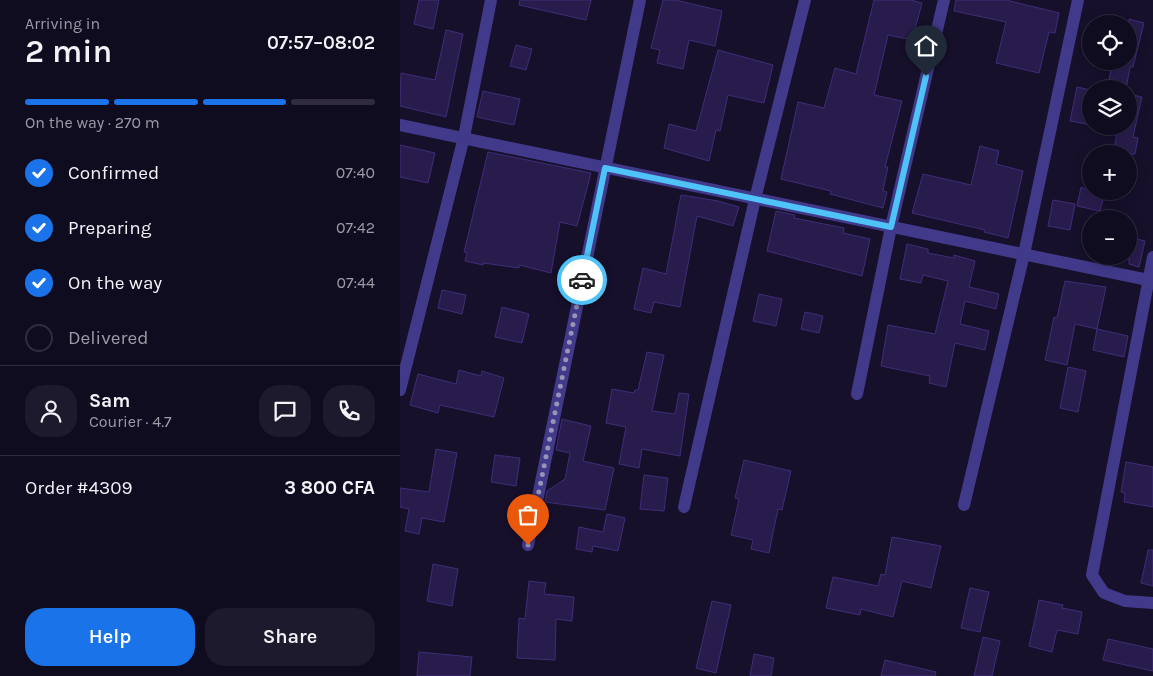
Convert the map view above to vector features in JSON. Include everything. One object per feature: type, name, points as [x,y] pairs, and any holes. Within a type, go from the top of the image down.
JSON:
[{"type":"street","points":[[400,390],[464,137],[491,0]]},
{"type":"street","points":[[528,545],[640,0]]},
{"type":"street","points":[[684,507],[805,0]]},
{"type":"street","points":[[857,394],[891,227],[944,0]]},
{"type":"street","points":[[964,505],[1024,254],[1078,0]]},
{"type":"street","points":[[400,125],[1150,280]]},
{"type":"street","points":[[1153,257],[1092,575],[1104,593],[1124,601],[1153,603]]},
{"type":"building","points":[[419,0],[439,0],[433,29],[414,24]]},
{"type":"building","points":[[520,0],[591,0],[586,20],[519,5]]},
{"type":"building","points":[[663,0],[675,0],[722,11],[715,46],[689,40],[683,69],[657,63],[660,50],[651,48]]},
{"type":"building","points":[[874,0],[911,0],[922,3],[912,40],[888,35],[874,95],[902,101],[885,167],[888,167],[883,191],[887,192],[883,208],[830,194],[831,191],[781,179],[798,102],[824,108],[835,68],[856,74]]},
{"type":"building","points":[[956,0],[1006,0],[1059,13],[1055,33],[1049,32],[1039,73],[996,63],[1006,22],[954,11]]},
{"type":"building","points":[[1137,21],[1144,23],[1137,51]]},
{"type":"building","points":[[446,30],[463,34],[446,117],[400,106],[401,73],[435,80]]},
{"type":"building","points":[[516,45],[532,49],[526,70],[510,66]]},
{"type":"building","points":[[718,50],[773,65],[764,103],[728,95],[720,131],[716,130],[709,161],[664,148],[669,124],[696,131]]},
{"type":"building","points":[[1111,70],[1129,70],[1128,80],[1109,80]]},
{"type":"building","points":[[1077,87],[1082,88],[1082,123],[1070,121]]},
{"type":"building","points":[[483,91],[520,99],[514,125],[477,117]]},
{"type":"building","points":[[1137,96],[1142,97],[1137,119]]},
{"type":"building","points":[[1117,135],[1133,135],[1133,137],[1138,138],[1137,145],[1115,145]]},
{"type":"building","points":[[400,145],[435,153],[428,183],[400,177]]},
{"type":"building","points":[[980,146],[999,151],[996,164],[1023,171],[1008,238],[984,232],[985,230],[912,213],[923,174],[971,185]]},
{"type":"building","points":[[488,152],[591,173],[577,226],[560,222],[551,273],[519,265],[519,268],[483,263],[483,265],[465,261],[467,253],[464,252]]},
{"type":"building","points":[[1081,187],[1082,200],[1103,200],[1100,210],[1077,206]]},
{"type":"building","points":[[681,195],[718,201],[739,207],[733,226],[697,216],[680,307],[654,302],[651,313],[634,309],[643,268],[666,274]]},
{"type":"building","points":[[1053,200],[1075,204],[1070,230],[1048,226]]},
{"type":"building","points":[[776,211],[795,215],[794,218],[844,228],[843,233],[870,239],[862,276],[767,251]]},
{"type":"building","points":[[1137,239],[1145,241],[1139,267],[1132,265],[1137,265]]},
{"type":"building","points":[[907,244],[928,249],[928,253],[954,258],[954,255],[975,261],[969,287],[999,294],[996,309],[965,301],[960,324],[989,331],[985,350],[955,343],[946,387],[929,383],[930,376],[881,366],[888,325],[935,334],[948,281],[923,275],[921,283],[900,279]]},
{"type":"building","points":[[1065,281],[1106,287],[1097,329],[1075,324],[1067,365],[1045,360],[1054,317],[1057,318]]},
{"type":"building","points":[[442,290],[466,295],[462,314],[438,308]]},
{"type":"building","points":[[759,294],[782,299],[776,326],[753,321]]},
{"type":"building","points":[[502,307],[529,314],[522,343],[495,337]]},
{"type":"building","points":[[805,312],[823,316],[819,333],[801,329]]},
{"type":"building","points":[[1097,329],[1128,336],[1124,357],[1093,350]]},
{"type":"building","points":[[647,352],[664,355],[652,411],[675,414],[679,393],[689,394],[680,456],[642,449],[639,468],[619,464],[626,427],[606,423],[612,389],[634,393],[635,390],[638,390]]},
{"type":"building","points":[[1068,367],[1086,371],[1078,412],[1060,408]]},
{"type":"building","points":[[459,370],[481,376],[482,371],[504,378],[494,417],[440,405],[438,413],[410,405],[418,374],[456,384]]},
{"type":"building","points":[[562,419],[591,426],[583,461],[614,468],[605,510],[545,502],[547,491],[565,479],[570,453],[556,450]]},
{"type":"building","points":[[436,449],[457,453],[444,522],[422,518],[419,534],[405,531],[409,509],[400,507],[400,488],[429,492]]},
{"type":"building","points":[[495,455],[520,458],[516,486],[491,482]]},
{"type":"building","points":[[744,460],[791,471],[782,510],[778,509],[769,553],[751,549],[753,540],[731,535],[739,499],[735,498]]},
{"type":"building","points":[[1126,462],[1153,467],[1153,507],[1124,502],[1125,493],[1121,492]]},
{"type":"building","points":[[644,475],[668,478],[664,511],[640,509]]},
{"type":"building","points":[[607,514],[625,518],[618,551],[593,546],[592,552],[576,549],[579,527],[603,532]]},
{"type":"building","points":[[892,537],[941,546],[931,588],[902,581],[893,617],[861,609],[860,615],[826,608],[833,577],[878,586],[881,574],[885,575]]},
{"type":"building","points":[[1148,550],[1153,550],[1153,586],[1141,583]]},
{"type":"building","points":[[433,564],[458,569],[452,606],[427,601]]},
{"type":"building","points":[[529,581],[546,583],[544,594],[574,597],[572,621],[556,619],[555,660],[517,658],[519,618],[525,619]]},
{"type":"building","points":[[970,588],[989,592],[980,632],[961,628]]},
{"type":"building","points":[[1039,600],[1063,605],[1062,608],[1082,612],[1078,634],[1057,630],[1052,652],[1029,646]]},
{"type":"building","points":[[712,601],[731,605],[716,673],[696,668]]},
{"type":"building","points":[[983,637],[1000,641],[992,676],[974,676]]},
{"type":"building","points":[[1108,639],[1153,649],[1153,671],[1103,660]]},
{"type":"building","points":[[419,652],[472,657],[470,676],[417,676]]},
{"type":"building","points":[[754,654],[774,658],[771,676],[750,676]]},
{"type":"building","points":[[885,660],[936,672],[935,676],[881,676]]},
{"type":"way so far","points":[[528,545],[582,280]]},
{"type":"route","points":[[582,280],[605,168],[891,227],[926,76]]}]
